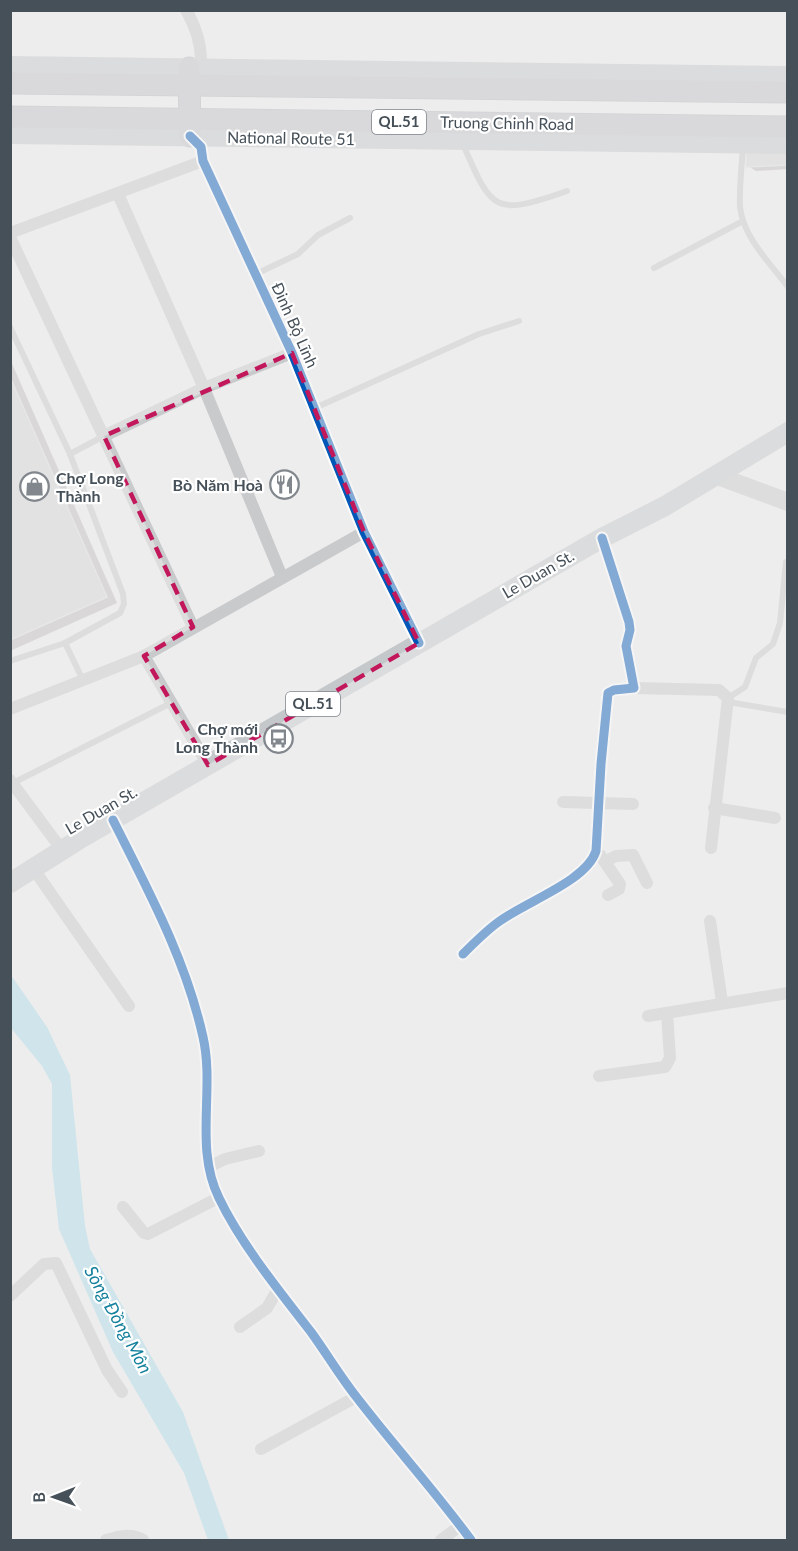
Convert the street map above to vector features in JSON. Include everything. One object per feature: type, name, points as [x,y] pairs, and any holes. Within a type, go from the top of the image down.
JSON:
[{"type":"highway","name":"Truong Chinh Road","points":[[10,83],[189,77],[788,93]]},
{"type":"highway","points":[[189,77],[190,128]]},
{"type":"highway","name":"Truong Chinh Road","points":[[10,117],[190,128],[699,134],[788,127]]},
{"type":"main road","name":"QL.51","points":[[10,66],[189,77],[788,76]]},
{"type":"main road","name":"National Route 51","points":[[10,134],[190,128],[461,140],[699,134],[743,143],[788,144]]},
{"type":"main road","name":"Le Duan St.","points":[[10,883],[113,820],[602,538],[665,506],[788,432]]},
{"type":"main road","points":[[716,475],[788,502]]},
{"type":"street","points":[[186,10],[194,24],[201,48],[201,61],[189,77]]},
{"type":"street","name":"Đinh Bộ Lĩnh","points":[[190,128],[201,147],[203,160],[292,353],[364,532],[419,644]]},
{"type":"street","points":[[193,627],[10,235],[203,160]]},
{"type":"street","points":[[118,194],[204,388],[282,577]]},
{"type":"street","points":[[104,436],[204,388],[292,353]]},
{"type":"street","points":[[10,709],[144,656],[364,532]]},
{"type":"street","points":[[602,538],[629,622],[630,630],[626,646],[634,688]]},
{"type":"street","points":[[144,656],[208,765]]},
{"type":"street","points":[[463,954],[497,922],[579,873],[592,862],[596,851],[608,693],[614,690],[634,688],[719,690],[728,700],[711,848]]},
{"type":"street","points":[[12,781],[62,850]]},
{"type":"street","points":[[562,802],[633,804]]},
{"type":"street","points":[[714,808],[775,818]]},
{"type":"street","points":[[113,820],[166,929],[182,968],[201,1030],[209,1167],[218,1198],[278,1289],[356,1397],[432,1488],[471,1540]]},
{"type":"street","points":[[596,851],[606,861],[620,884],[619,889],[608,895]]},
{"type":"street","points":[[606,861],[616,856],[633,855],[648,883]]},
{"type":"street","points":[[33,868],[129,1006]]},
{"type":"street","points":[[710,921],[722,1002]]},
{"type":"street","points":[[648,1016],[722,1002],[788,993]]},
{"type":"street","points":[[599,1076],[665,1067],[670,1058],[667,1012]]},
{"type":"street","points":[[209,1167],[225,1159],[259,1151]]},
{"type":"street","points":[[123,1207],[144,1233],[148,1234],[218,1198]]},
{"type":"street","points":[[10,1296],[44,1264],[56,1263],[107,1370],[122,1392]]},
{"type":"street","points":[[240,1327],[267,1308],[278,1289]]},
{"type":"street","points":[[261,1449],[356,1397]]},
{"type":"street","points":[[441,1540],[460,1526]]},
{"type":"street","points":[[106,1540],[119,1536],[136,1536],[143,1540]]},
{"type":"lane","points":[[461,140],[479,181],[487,194],[497,203],[508,206],[535,202],[567,191]]},
{"type":"lane","points":[[743,143],[740,206],[744,221],[751,237],[788,287]]},
{"type":"lane","points":[[256,274],[298,254],[318,235],[350,218]]},
{"type":"lane","points":[[654,268],[744,221]]},
{"type":"lane","points":[[314,408],[479,334],[519,321]]},
{"type":"lane","points":[[10,327],[70,454],[123,594],[124,604],[120,613],[65,643],[10,661]]},
{"type":"lane","points":[[70,454],[104,436]]},
{"type":"lane","points":[[728,700],[745,687],[756,658],[773,644],[780,623],[786,562]]},
{"type":"lane","points":[[65,643],[83,681]]},
{"type":"lane","points":[[728,700],[788,712]]},
{"type":"lane","points":[[12,781],[171,703]]},
{"type":"highlighted area","points":[[292,353],[364,532],[419,643],[208,765],[144,656],[193,627],[104,436]]},
{"type":"water","name":"Sông Đồng Môn","points":[[11,975],[47,1027],[70,1075],[85,1226],[90,1249],[183,1412],[229,1540],[208,1540],[184,1473],[113,1352],[59,1229],[52,1168],[52,1084],[42,1066],[11,1028]]},
{"type":"building","points":[[788,148],[788,165],[746,167],[746,150]]},
{"type":"building","name":"Chợ Long Thành","points":[[10,377],[107,597],[10,640]]},
{"type":"cycle path","points":[[190,136],[201,147],[203,161],[292,353],[364,532],[419,643]]},
{"type":"cycle path","points":[[463,954],[497,923],[553,891],[580,872],[590,862],[596,851],[608,693],[614,690],[634,688],[626,646],[630,630],[629,622],[602,538]]},
{"type":"cycle path","points":[[113,820],[165,926],[196,1008],[206,1057],[208,1159],[219,1198],[250,1250],[352,1391],[471,1540]]},
{"type":"place","name":"Bò Năm Hoà","points":[[284,485]]},
{"type":"place","name":"Chợ Long Thành","points":[[35,487]]},
{"type":"place","name":"Chợ mới Long Thành","points":[[279,738]]}]
